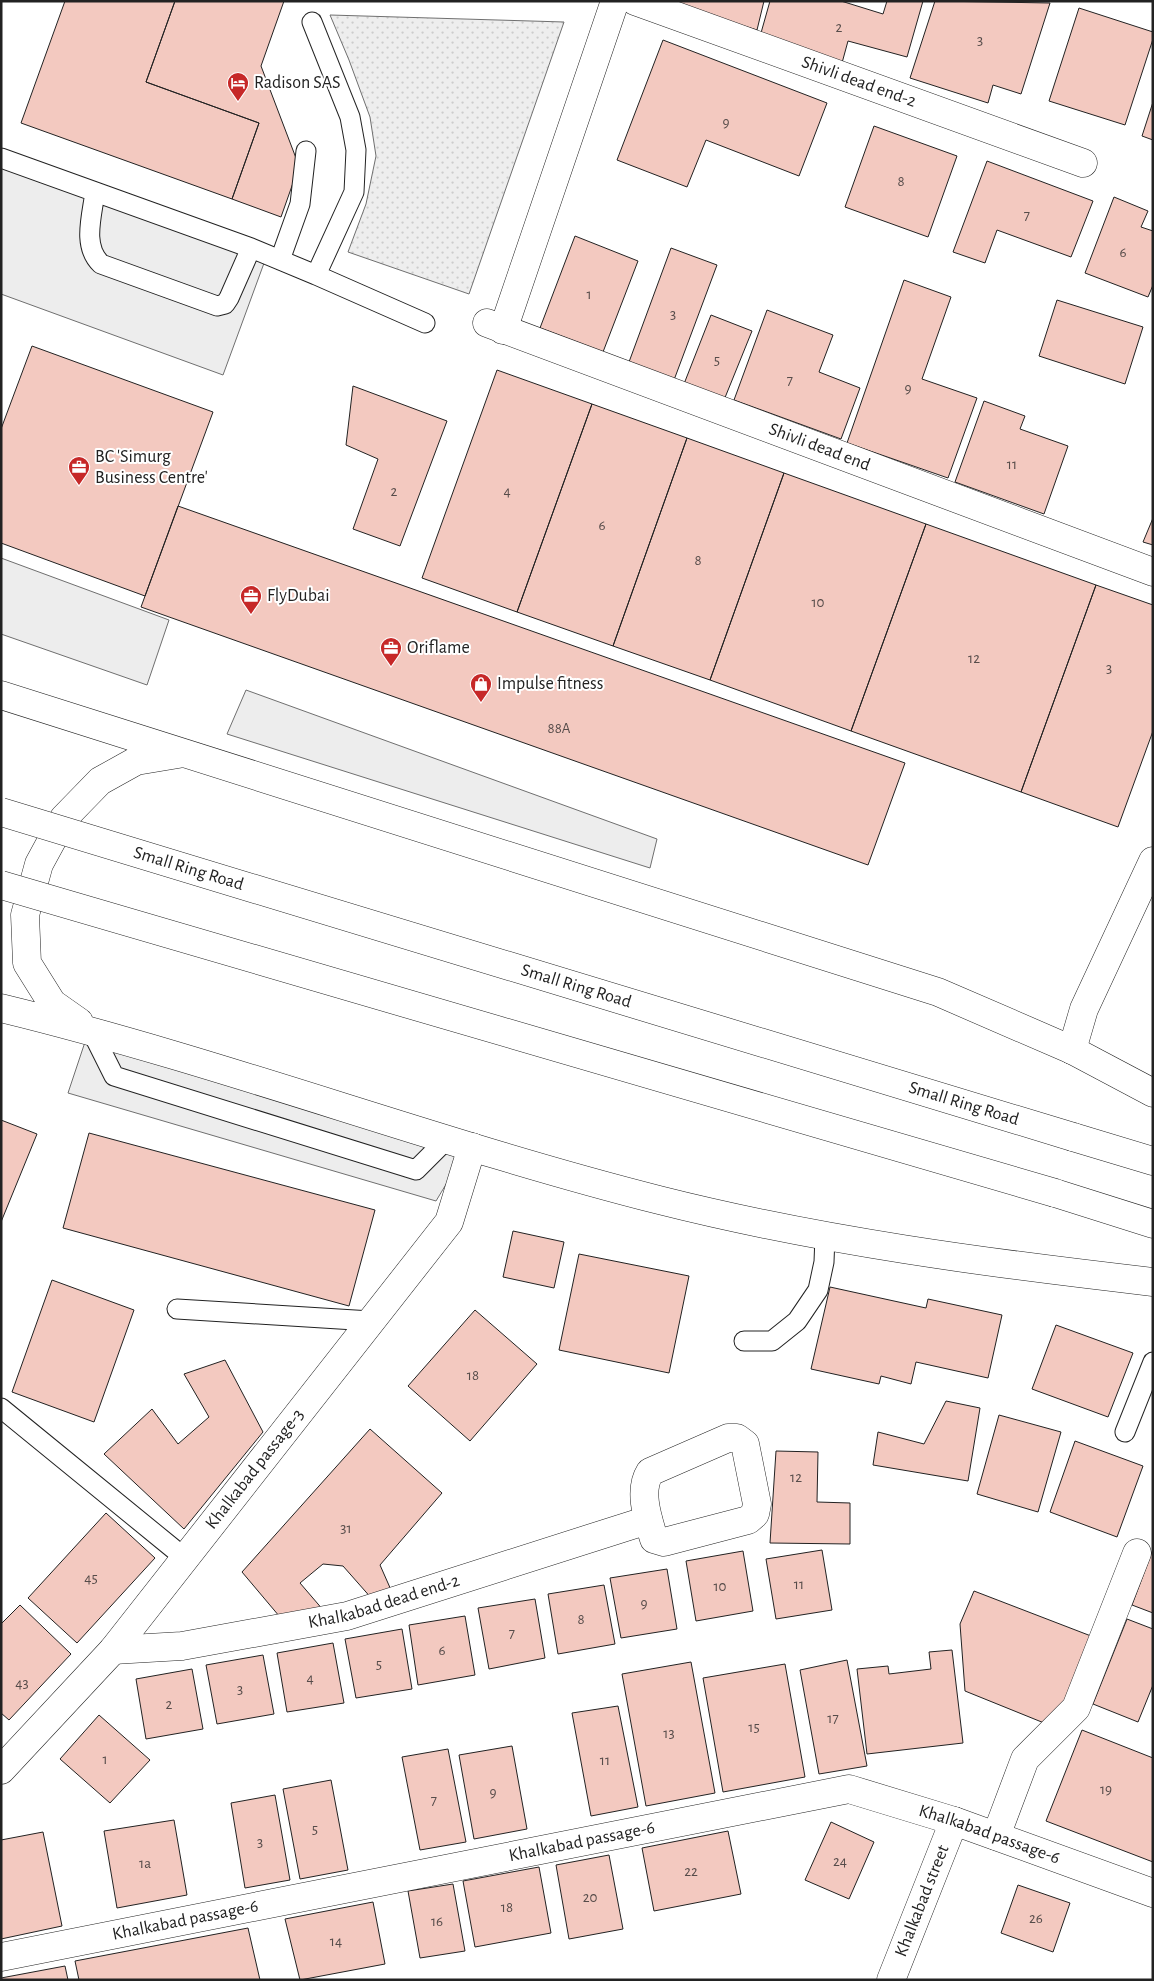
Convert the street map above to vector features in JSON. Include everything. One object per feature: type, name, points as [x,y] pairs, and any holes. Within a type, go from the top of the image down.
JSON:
[{"type":"main road","name":"Shivli dead end","points":[[616,1],[495,327],[1153,572]]},
{"type":"main road","name":"Shivli dead end-2","points":[[635,1],[1083,163]]},
{"type":"main road","points":[[1,695],[938,992],[1072,1050],[1153,1093]]},
{"type":"main road","points":[[91,1030],[52,1003],[27,963],[25,915],[39,864],[64,818],[100,781],[136,761],[182,753]]},
{"type":"main road","name":"Small Ring Road","points":[[1,812],[1153,1161]]},
{"type":"main road","points":[[1072,1050],[1084,1009],[1153,861]]},
{"type":"main road","points":[[1,884],[1055,1193],[1153,1224]]},
{"type":"main road","points":[[1,1008],[91,1030],[459,1143],[660,1200],[825,1236],[1040,1269],[1153,1282]]},
{"type":"main road","name":"Khalkabad passage-3","points":[[1,1770],[112,1650],[186,1559],[449,1222],[459,1143]]},
{"type":"main road","points":[[728,1438],[737,1438],[745,1444],[757,1504],[755,1514],[748,1520],[658,1542],[654,1539],[648,1520],[645,1480],[650,1472],[728,1438]]},
{"type":"main road","name":"Khalkabad dead end-2","points":[[112,1650],[182,1646],[347,1616],[648,1520]]},
{"type":"main road","points":[[996,1836],[1025,1759],[1076,1708],[1137,1553]]},
{"type":"main road","name":"Khalkabad passage-6","points":[[1,1957],[849,1789],[996,1836],[1153,1893]]},
{"type":"main road","name":"Khalkabad street","points":[[891,1980],[954,1822]]},
{"type":"lane","points":[[312,22],[350,117],[356,150],[354,192],[316,275]]},
{"type":"lane","points":[[280,260],[300,204],[306,151]]},
{"type":"lane","points":[[1,158],[251,248],[425,323]]},
{"type":"lane","points":[[95,192],[89,243],[92,256],[101,264],[217,306],[225,304],[229,298],[251,248]]},
{"type":"lane","points":[[91,1030],[114,1076],[406,1167],[416,1170],[459,1143]]},
{"type":"lane","points":[[744,1341],[772,1341],[797,1321],[818,1290],[824,1262],[825,1236]]},
{"type":"lane","points":[[177,1309],[371,1321]]},
{"type":"lane","points":[[1125,1432],[1153,1362]]},
{"type":"lane","points":[[1,1408],[186,1559]]},
{"type":"shaded area","points":[[330,15],[564,22],[469,294],[348,252],[366,204],[376,156],[370,117]]},
{"type":"shaded area","points":[[1,158],[267,255],[223,375],[1,294]]},
{"type":"shaded area","points":[[1,558],[169,620],[147,685],[1,634]]},
{"type":"shaded area","points":[[246,690],[657,839],[650,868],[227,734]]},
{"type":"shaded area","points":[[85,1042],[466,1151],[436,1201],[68,1093]]},
{"type":"building","points":[[65,1],[175,1],[146,82],[259,123],[232,199],[21,123]]},
{"type":"building","name":"Radison SAS","points":[[175,1],[284,1],[261,66],[299,166],[281,217],[232,199],[259,123],[146,82]]},
{"type":"building","points":[[661,1],[764,1],[757,30]]},
{"type":"building","points":[[770,1],[841,1],[883,14],[887,1],[923,1],[907,57],[848,41],[842,63],[759,40]]},
{"type":"building","points":[[935,1],[1050,3],[1021,94],[993,85],[988,103],[910,78]]},
{"type":"building","points":[[1079,8],[1153,32],[1153,39],[1125,125],[1049,101]]},
{"type":"building","points":[[663,40],[827,103],[799,176],[706,140],[687,187],[617,160]]},
{"type":"building","points":[[1153,102],[1153,140],[1142,136]]},
{"type":"building","points":[[874,126],[957,156],[928,237],[845,207]]},
{"type":"building","points":[[987,161],[1093,201],[1071,257],[997,230],[985,263],[953,252]]},
{"type":"building","points":[[1114,197],[1148,211],[1141,227],[1153,231],[1153,285],[1148,297],[1085,273]]},
{"type":"building","points":[[575,236],[638,261],[603,352],[540,328]]},
{"type":"building","points":[[671,248],[717,265],[674,380],[629,362]]},
{"type":"building","points":[[904,280],[951,297],[922,379],[977,398],[948,478],[847,443]]},
{"type":"building","points":[[1057,300],[1143,327],[1125,384],[1039,356]]},
{"type":"building","points":[[767,310],[833,335],[819,372],[860,388],[841,439],[734,400]]},
{"type":"building","points":[[711,315],[752,331],[722,405],[682,389]]},
{"type":"building","points":[[32,346],[213,412],[145,596],[1,543],[1,429]]},
{"type":"building","points":[[497,370],[592,404],[517,612],[422,578]]},
{"type":"building","points":[[353,386],[447,421],[400,546],[353,529],[378,459],[346,445]]},
{"type":"building","points":[[984,401],[1025,416],[1020,429],[1068,446],[1044,514],[955,482]]},
{"type":"building","points":[[592,404],[687,438],[613,646],[517,612]]},
{"type":"building","points":[[687,438],[784,473],[710,680],[613,646]]},
{"type":"building","points":[[784,473],[926,524],[851,731],[710,680]]},
{"type":"building","points":[[178,506],[905,763],[868,865],[141,607]]},
{"type":"building","points":[[1153,518],[1153,545],[1143,542]]},
{"type":"building","points":[[926,524],[1096,585],[1021,792],[851,731]]},
{"type":"building","points":[[1096,585],[1153,605],[1153,731],[1118,827],[1021,792]]},
{"type":"building","points":[[1,1120],[37,1134],[1,1222]]},
{"type":"building","points":[[89,1133],[375,1210],[349,1306],[63,1228]]},
{"type":"building","points":[[513,1231],[564,1242],[554,1288],[503,1277]]},
{"type":"building","points":[[579,1254],[689,1276],[669,1373],[559,1350]]},
{"type":"building","points":[[52,1280],[134,1310],[94,1422],[12,1392]]},
{"type":"building","points":[[830,1287],[926,1308],[928,1299],[1002,1315],[988,1378],[916,1362],[911,1384],[881,1376],[879,1384],[811,1369]]},
{"type":"building","points":[[475,1310],[537,1364],[470,1441],[408,1386]]},
{"type":"building","points":[[1056,1325],[1133,1353],[1108,1417],[1032,1389]]},
{"type":"building","points":[[225,1360],[263,1432],[184,1529],[104,1454],[152,1409],[178,1444],[209,1417],[184,1374]]},
{"type":"building","points":[[946,1401],[980,1408],[968,1481],[873,1465],[878,1432],[924,1444]]},
{"type":"building","points":[[999,1415],[1061,1432],[1038,1512],[977,1494]]},
{"type":"building","points":[[370,1429],[442,1493],[380,1565],[395,1599],[373,1600],[343,1566],[323,1564],[300,1583],[330,1618],[285,1623],[242,1572]]},
{"type":"building","points":[[1075,1441],[1143,1466],[1117,1537],[1050,1512]]},
{"type":"building","points":[[776,1451],[818,1452],[817,1502],[850,1503],[850,1544],[770,1543]]},
{"type":"building","points":[[106,1513],[155,1558],[77,1643],[28,1598]]},
{"type":"building","points":[[1153,1549],[1153,1613],[1132,1605]]},
{"type":"building","points":[[822,1550],[832,1610],[776,1619],[766,1559]]},
{"type":"building","points":[[743,1551],[753,1611],[696,1621],[686,1561]]},
{"type":"building","points":[[667,1569],[677,1629],[621,1638],[610,1578]]},
{"type":"building","points":[[604,1585],[615,1644],[558,1654],[548,1594]]},
{"type":"building","points":[[974,1591],[1091,1636],[1054,1727],[965,1691],[960,1624]]},
{"type":"building","points":[[535,1599],[545,1658],[489,1669],[478,1608]]},
{"type":"building","points":[[20,1605],[71,1654],[9,1720],[1,1713],[1,1624]]},
{"type":"building","points":[[465,1616],[475,1675],[418,1685],[409,1625]]},
{"type":"building","points":[[1127,1619],[1153,1629],[1153,1685],[1138,1722],[1093,1704]]},
{"type":"building","points":[[402,1629],[412,1689],[356,1698],[345,1639]]},
{"type":"building","points":[[333,1643],[344,1703],[287,1712],[277,1653]]},
{"type":"building","points":[[952,1650],[963,1743],[867,1754],[857,1669],[888,1666],[889,1674],[931,1669],[929,1652]]},
{"type":"building","points":[[263,1655],[274,1714],[217,1724],[206,1665]]},
{"type":"building","points":[[847,1660],[867,1766],[819,1774],[800,1670]]},
{"type":"building","points":[[691,1662],[715,1793],[646,1806],[622,1674]]},
{"type":"building","points":[[785,1664],[805,1777],[723,1792],[703,1678]]},
{"type":"building","points":[[192,1669],[203,1729],[146,1739],[136,1679]]},
{"type":"building","points":[[618,1706],[638,1807],[591,1816],[572,1713]]},
{"type":"building","points":[[99,1715],[150,1760],[110,1803],[60,1759]]},
{"type":"building","points":[[1082,1730],[1153,1758],[1153,1862],[1046,1821]]},
{"type":"building","points":[[512,1746],[527,1829],[474,1839],[459,1755]]},
{"type":"building","points":[[448,1749],[466,1842],[420,1850],[402,1757]]},
{"type":"building","points":[[331,1780],[348,1870],[300,1879],[283,1789]]},
{"type":"building","points":[[275,1795],[290,1880],[245,1888],[231,1803]]},
{"type":"building","points":[[174,1820],[187,1895],[117,1908],[104,1831]]},
{"type":"building","points":[[831,1822],[874,1842],[849,1899],[805,1880]]},
{"type":"building","points":[[728,1831],[741,1894],[654,1911],[642,1848]]},
{"type":"building","points":[[43,1832],[62,1926],[1,1939],[1,1840]]},
{"type":"building","points":[[609,1855],[623,1929],[569,1939],[556,1865]]},
{"type":"building","points":[[539,1867],[551,1933],[475,1947],[463,1881]]},
{"type":"building","points":[[453,1884],[465,1951],[420,1958],[408,1891]]},
{"type":"building","points":[[1018,1885],[1070,1903],[1053,1952],[1001,1933]]},
{"type":"building","points":[[373,1902],[385,1964],[300,1980],[285,1919]]},
{"type":"building","points":[[248,1928],[260,1980],[79,1980],[75,1961]]},
{"type":"building","points":[[65,1966],[68,1980],[1,1980],[1,1978]]},
{"type":"place","name":"Radison SAS","points":[[238,102]]},
{"type":"place","name":"BC 'Simurg Business Centre'","points":[[79,486]]},
{"type":"place","name":"FlyDubai","points":[[251,615]]},
{"type":"place","name":"Oriflame","points":[[391,667]]},
{"type":"place","name":"Impulse fitness","points":[[481,703]]}]
